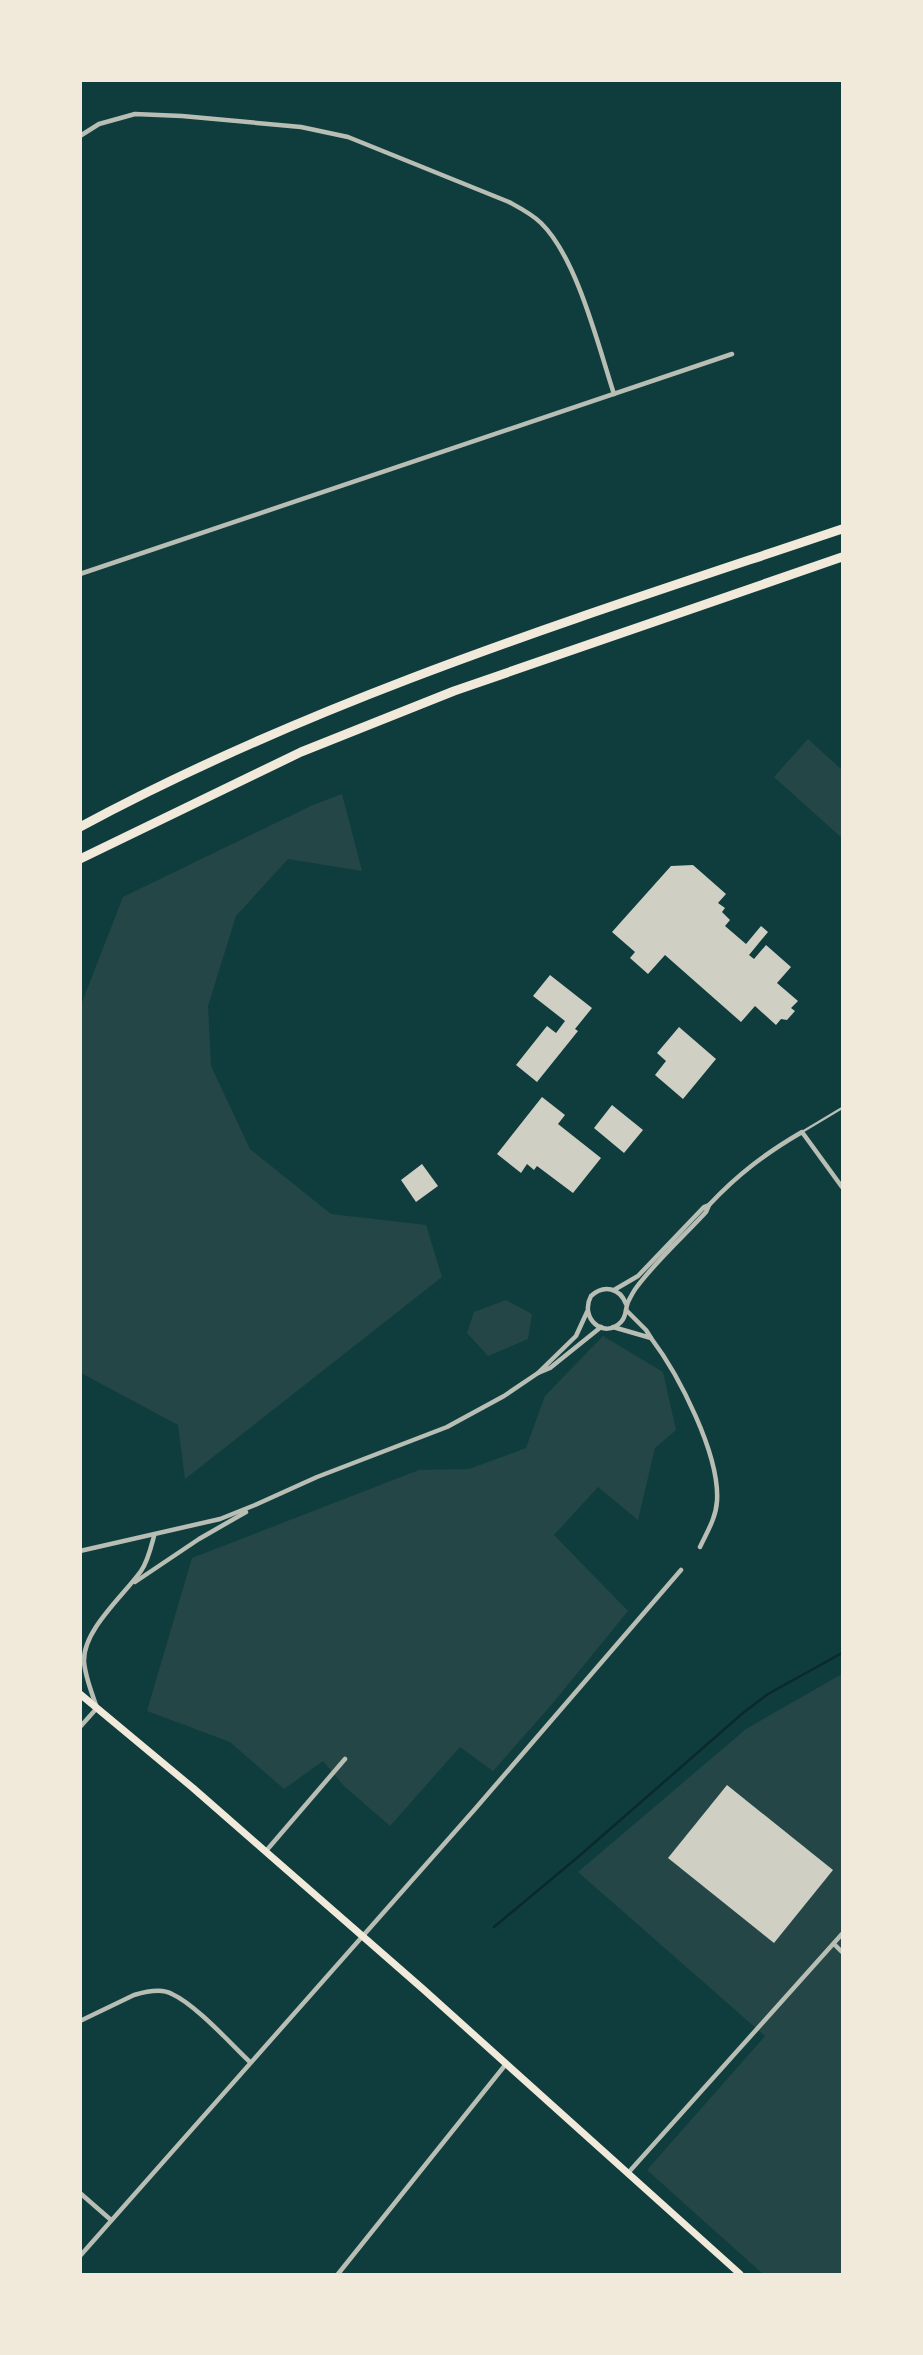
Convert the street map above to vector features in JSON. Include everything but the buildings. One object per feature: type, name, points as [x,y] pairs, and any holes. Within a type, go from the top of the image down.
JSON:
[{"type":"highway","points":[[80,827],[263,738],[389,685],[842,529]]},
{"type":"highway","points":[[80,859],[301,752],[454,691],[842,557]]},
{"type":"main road","points":[[80,1694],[266,1851],[740,2274]]},
{"type":"street","points":[[80,136],[99,124],[135,114],[300,127],[348,136],[509,202],[543,224],[561,249],[574,276],[614,394]]},
{"type":"street","points":[[80,574],[532,424],[732,354]]},
{"type":"street","points":[[612,1327],[622,1321],[636,1289],[735,1177],[803,1132],[842,1186]]},
{"type":"street","points":[[614,1290],[638,1276],[704,1207],[709,1205]]},
{"type":"street","points":[[129,1587],[199,1539],[255,1506],[317,1476],[447,1427],[504,1396],[538,1373],[576,1336],[587,1311],[588,1301],[594,1293],[605,1289],[621,1294],[626,1307],[670,1363],[708,1446],[715,1469],[717,1504],[713,1522],[700,1547]]},
{"type":"street","points":[[587,1311],[592,1321],[601,1327],[612,1327],[651,1338]]},
{"type":"street","points":[[538,1373],[550,1368],[601,1327]]},
{"type":"street","points":[[80,1551],[155,1536],[220,1519],[255,1506]]},
{"type":"street","points":[[80,1727],[97,1708],[84,1659],[88,1643],[98,1625],[144,1568],[155,1536]]},
{"type":"street","points":[[80,2256],[475,1809],[681,1570]]},
{"type":"street","points":[[266,1851],[345,1759]]},
{"type":"street","points":[[627,2173],[842,1934]]},
{"type":"street","points":[[834,1944],[842,1952]]},
{"type":"street","points":[[80,2021],[134,1995],[143,1992],[165,1992],[172,1994],[199,2014],[250,2062]]},
{"type":"street","points":[[338,2274],[506,2064]]},
{"type":"street","points":[[80,2193],[111,2221]]},
{"type":"lane","points":[[803,1132],[842,1108]]},
{"type":"shaded area","points":[[808,739],[842,770],[842,838],[774,777]]},
{"type":"shaded area","points":[[342,794],[362,871],[288,859],[236,916],[208,1006],[211,1066],[250,1149],[331,1214],[426,1225],[442,1277],[185,1479],[178,1425],[81,1373],[81,1005],[123,897],[313,805]]},
{"type":"shaded area","points":[[506,1300],[532,1314],[528,1339],[488,1356],[467,1333],[474,1312]]},
{"type":"shaded area","points":[[603,1336],[663,1372],[676,1430],[655,1448],[638,1520],[598,1487],[554,1535],[628,1611],[493,1771],[460,1747],[390,1826],[344,1786],[323,1761],[284,1789],[230,1742],[147,1711],[192,1558],[419,1470],[469,1469],[526,1448],[545,1396]]},
{"type":"shaded area","points":[[842,1674],[842,2274],[763,2274],[647,2170],[765,2036],[578,1872],[746,1729]]},
{"type":"waterway","points":[[494,1927],[743,1713],[768,1694],[842,1653]]}]
